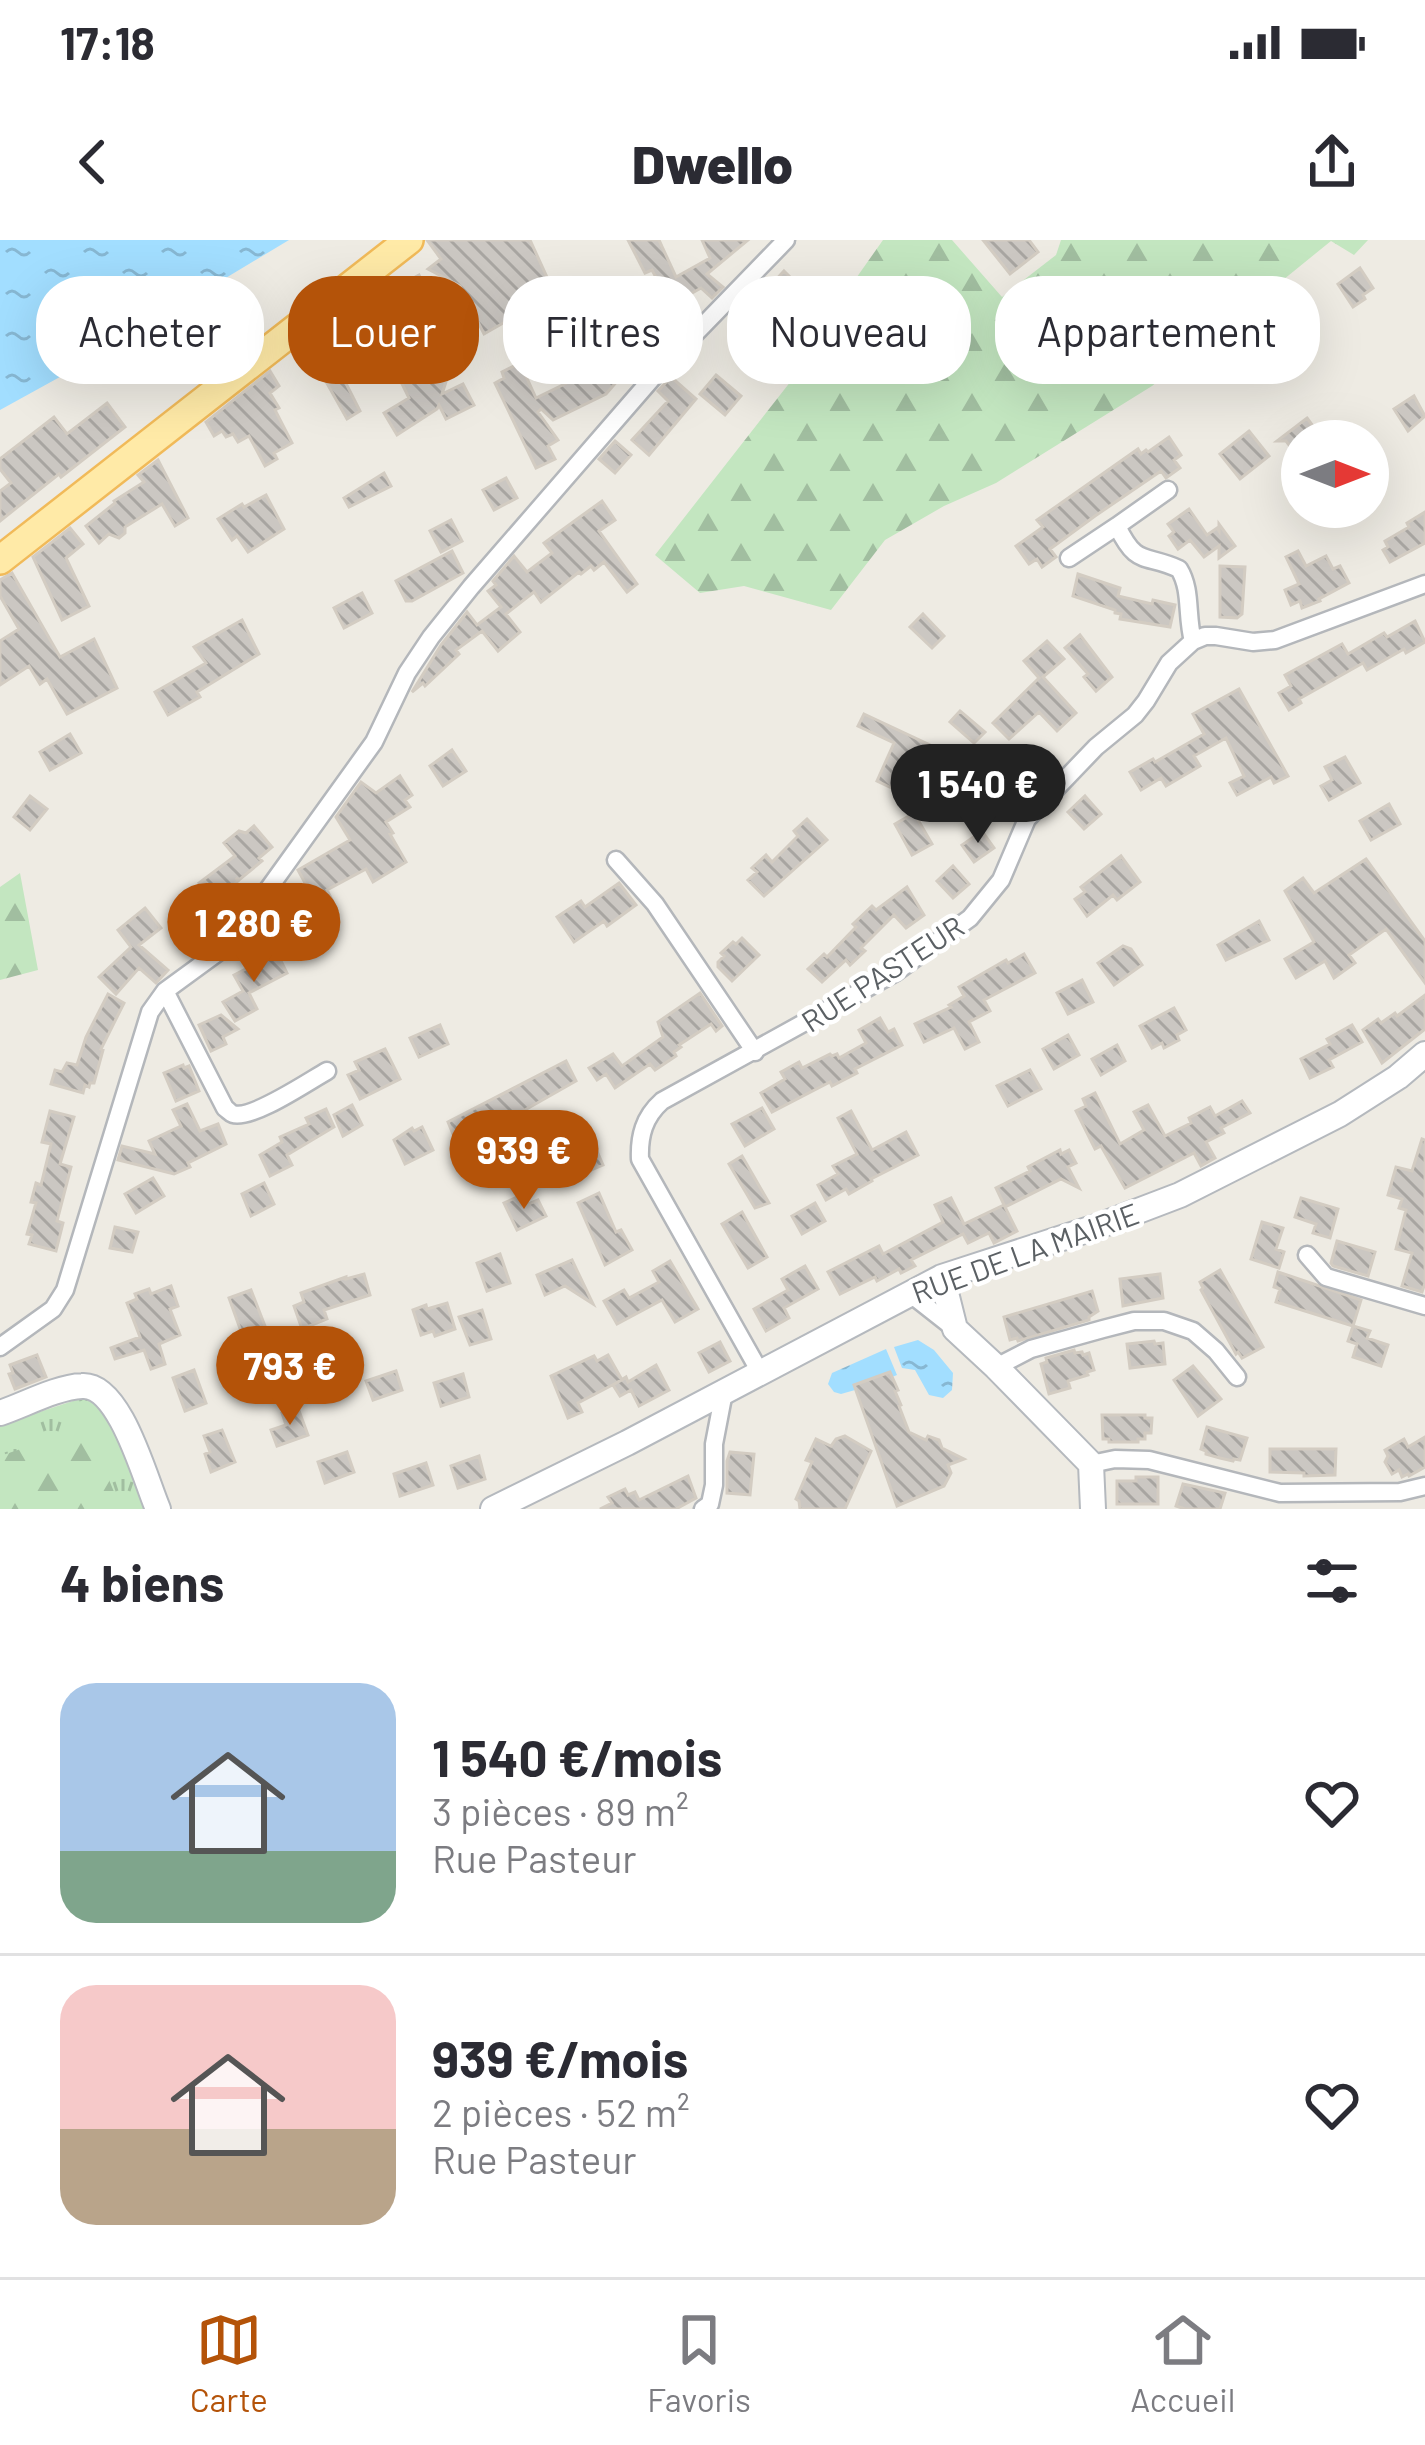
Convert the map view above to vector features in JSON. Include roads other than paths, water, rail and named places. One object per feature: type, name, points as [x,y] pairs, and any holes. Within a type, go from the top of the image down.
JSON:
[{"type":"main road","points":[[0,560],[409,240]]},
{"type":"street","points":[[0,1347],[53,1309],[65,1290],[150,1012],[165,991],[228,945],[374,742],[407,673],[471,587],[655,375],[786,240]]},
{"type":"street","points":[[1069,558],[1168,490]]},
{"type":"street","points":[[1117,526],[1135,555],[1179,569],[1188,590],[1186,617],[1193,641],[1216,635],[1253,642],[1275,640],[1425,584]]},
{"type":"street","name":"RUE PASTEUR","points":[[760,1372],[640,1159],[642,1130],[653,1108],[896,972],[970,918],[1001,880],[1027,819],[1096,747],[1135,715],[1169,663],[1193,641]]},
{"type":"street","points":[[616,860],[655,904],[755,1052]]},
{"type":"street","points":[[165,991],[225,1108],[233,1114],[264,1106],[327,1071]]},
{"type":"street","name":"RUE DE LA MAIRIE","points":[[493,1509],[908,1292],[1180,1196],[1340,1114],[1425,1054]]},
{"type":"street","points":[[1307,1255],[1326,1277],[1425,1306]]},
{"type":"street","points":[[942,1277],[955,1329]]},
{"type":"street","points":[[908,1292],[996,1367],[1090,1464],[1093,1509]]},
{"type":"street","points":[[996,1367],[1031,1349],[1103,1329],[1164,1321],[1192,1330],[1237,1377]]},
{"type":"street","points":[[0,1413],[82,1385],[96,1387],[111,1399],[121,1418],[158,1509]]},
{"type":"street","points":[[703,1509],[710,1504],[714,1485],[714,1444],[724,1392]]},
{"type":"street","points":[[1090,1464],[1149,1460],[1280,1493],[1400,1492],[1425,1486]]},
{"type":"water","points":[[0,240],[289,240],[229,276],[36,276],[36,384],[47,384],[0,410]]},
{"type":"water","points":[[918,1340],[934,1350],[953,1373],[952,1390],[943,1398],[929,1395],[915,1370],[902,1368],[894,1347]]},
{"type":"water","points":[[886,1349],[897,1375],[892,1377],[889,1372],[841,1394],[828,1384],[832,1373]]}]
